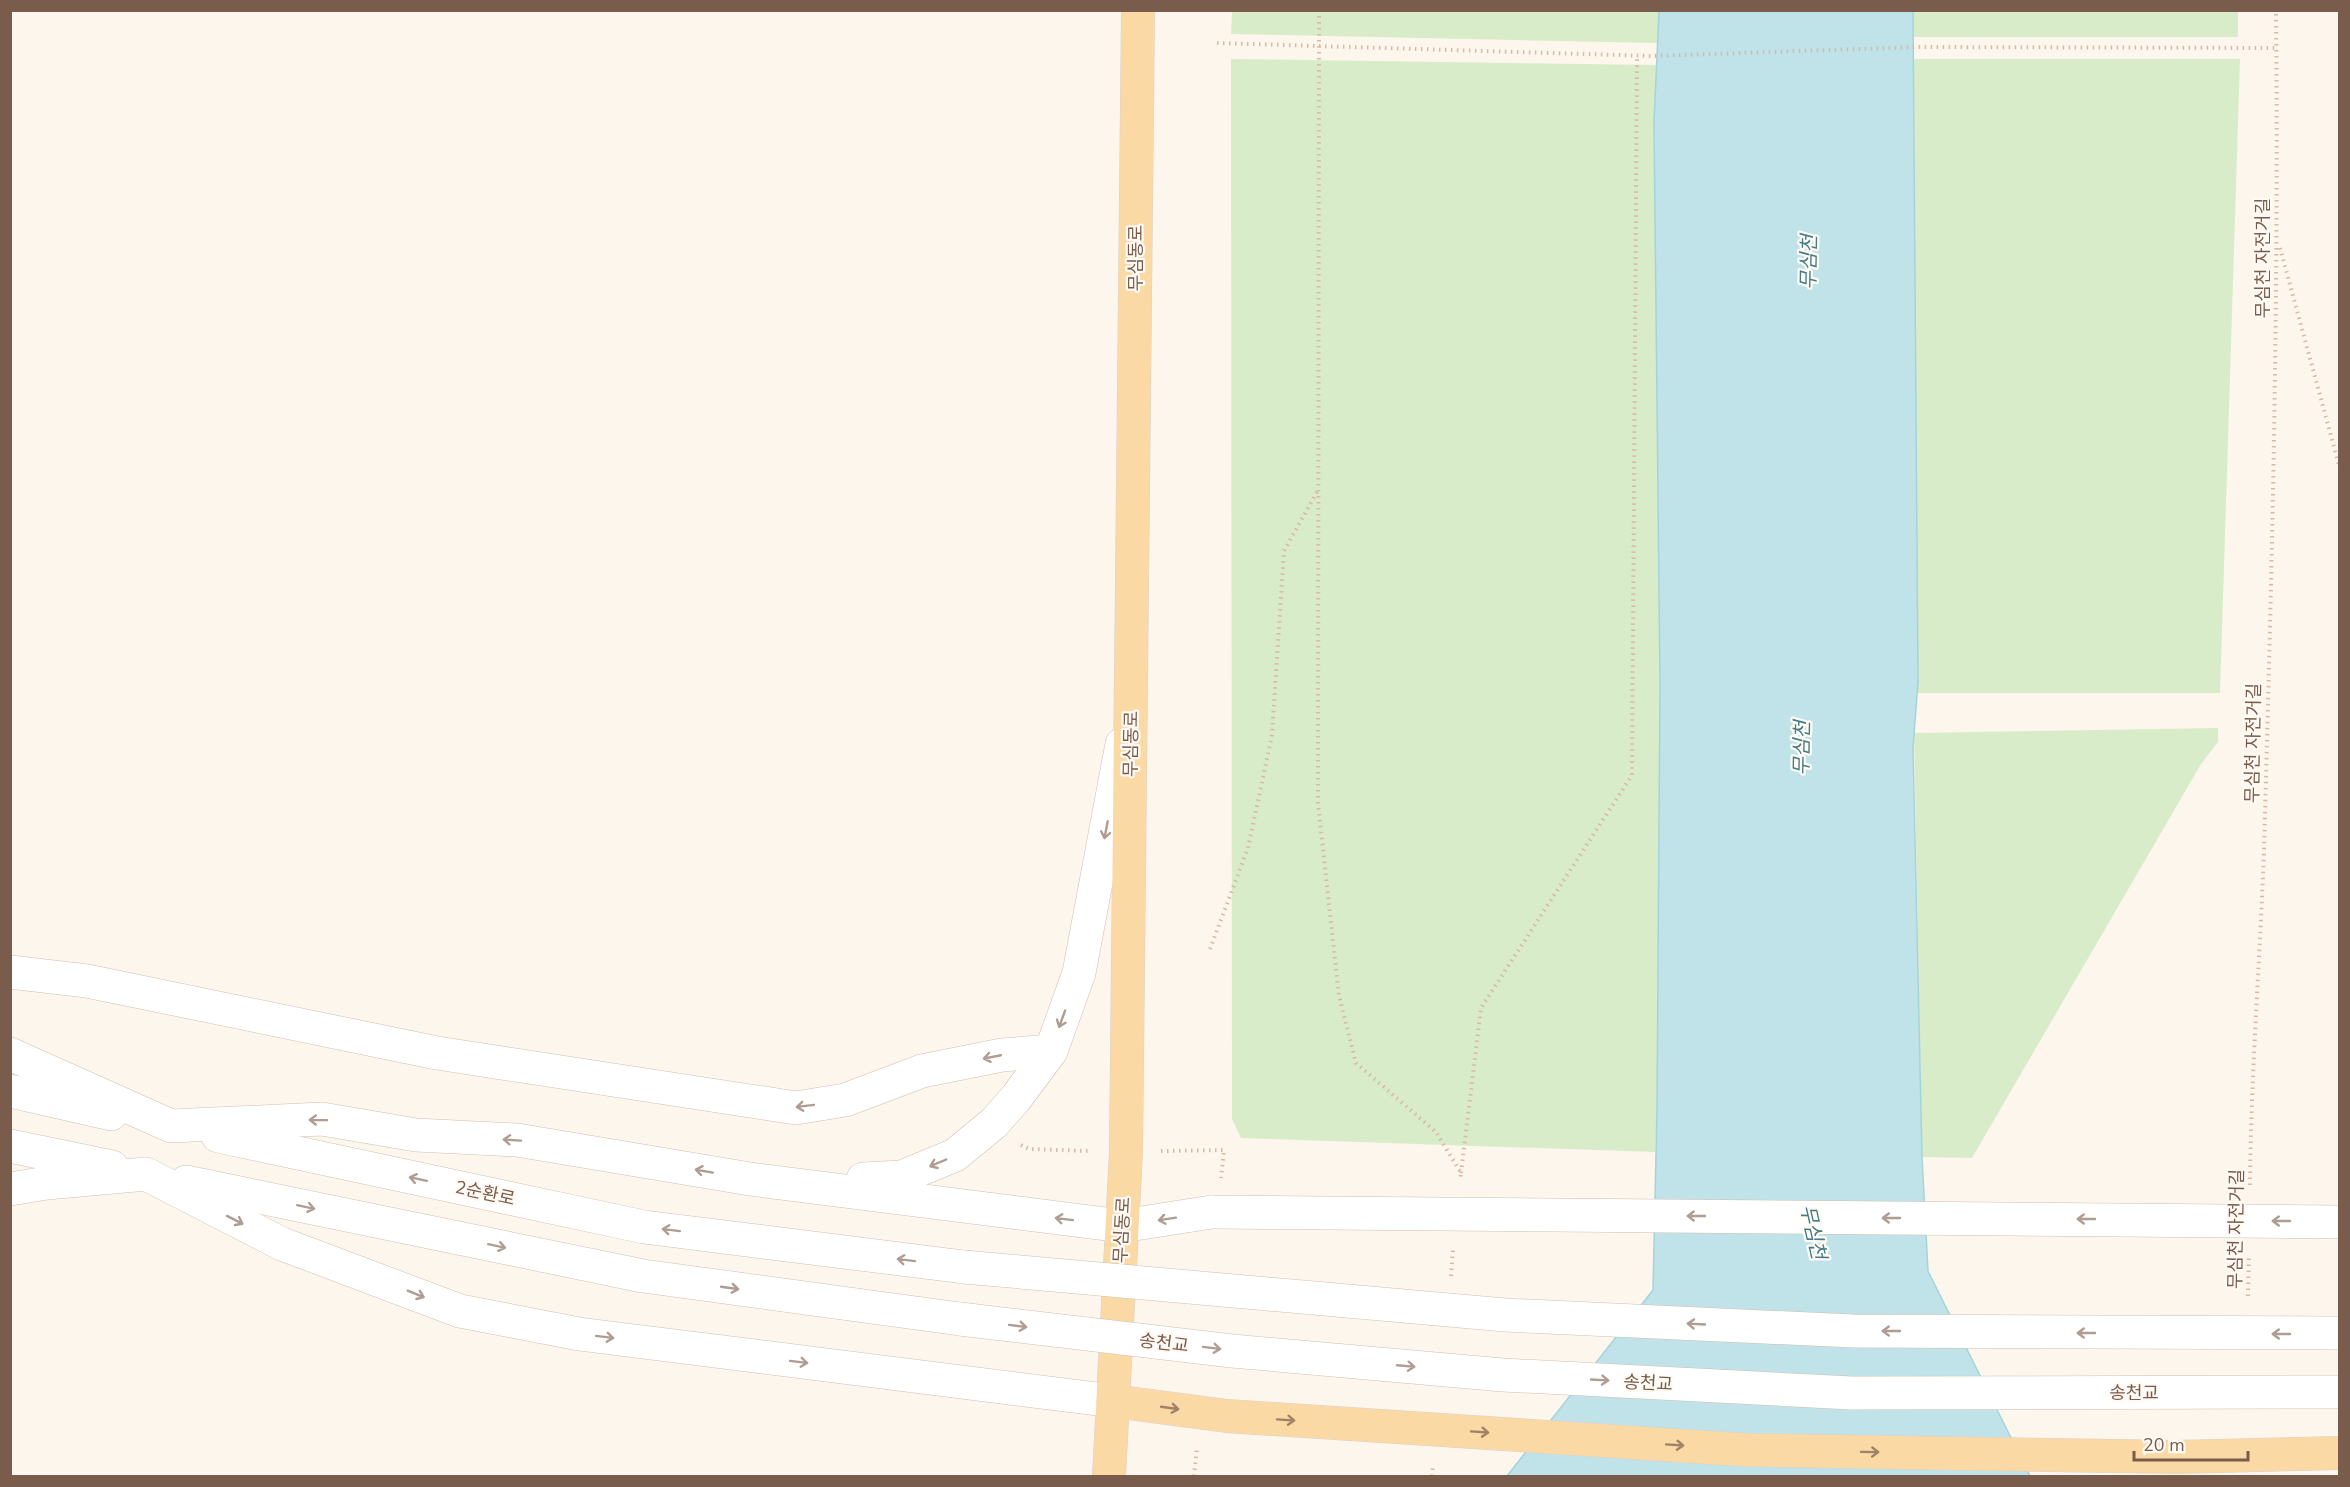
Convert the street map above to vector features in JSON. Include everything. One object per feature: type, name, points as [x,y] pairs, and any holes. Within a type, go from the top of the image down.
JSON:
[{"type":"main road","name":"무심동로","points":[[1109,1476],[1126,1152],[1138,10]]},
{"type":"main road","points":[[1113,1401],[1227,1416],[1747,1450],[2177,1457],[2340,1453]]},
{"type":"street","points":[[750,1179],[902,1177],[956,1155],[994,1123],[1017,1098],[1050,1051],[1079,973],[1132,690]]},
{"type":"street","points":[[10,972],[87,981],[437,1053],[796,1108],[845,1100],[922,1071],[1002,1055],[1050,1051]]},
{"type":"street","points":[[10,1054],[171,1126],[322,1119],[416,1135],[517,1140],[750,1179],[1122,1226],[1212,1212],[2340,1222]]},
{"type":"street","name":"2순환로","points":[[10,1091],[644,1227],[964,1267],[1505,1315],[1853,1331],[2340,1333]]},
{"type":"street","points":[[10,1146],[146,1174],[282,1244],[460,1311],[579,1334],[1113,1401]]},
{"type":"street","points":[[10,1189],[146,1174]]},
{"type":"street","name":"송천교","points":[[146,1174],[643,1276],[960,1319],[1232,1351],[1503,1375],[1851,1393],[2340,1392]]},
{"type":"path","points":[[1319,10],[1318,803],[1339,996],[1356,1063],[1436,1132],[1461,1173]]},
{"type":"path","name":"무심천 자전거길","points":[[2250,1189],[2264,851],[2278,242],[2276,10]]},
{"type":"path","points":[[1217,43],[1651,56],[1918,47],[2276,48]]},
{"type":"path","points":[[1460,1185],[1481,1008],[1632,775],[1637,55]]},
{"type":"path","points":[[2278,242],[2340,469]]},
{"type":"path","points":[[1210,949],[1248,848],[1272,735],[1284,551],[1318,489]]},
{"type":"path","points":[[1451,1278],[1454,1243]]},
{"type":"path","name":"무심천 자전거길","points":[[2248,1297],[2249,1249]]},
{"type":"path","points":[[1432,1476],[1434,1453]]},
{"type":"green space","points":[[1232,11],[1659,11],[1658,43],[1231,34]]},
{"type":"green space","points":[[1913,11],[2238,11],[2238,37],[1913,37]]},
{"type":"green space","points":[[1231,59],[1657,65],[1654,123],[1660,684],[1655,1152],[1241,1138],[1232,1119]]},
{"type":"green space","points":[[1914,59],[2240,59],[2220,693],[1917,693]]},
{"type":"green space","points":[[2218,728],[2218,742],[2201,764],[1972,1158],[1922,1157],[1914,733]]},
{"type":"water","name":"무심천","points":[[1659,11],[1913,11],[1918,682],[1913,748],[1922,1157],[1928,1271],[2030,1476],[1507,1476],[1653,1290],[1657,1109],[1660,684],[1654,123]]}]
